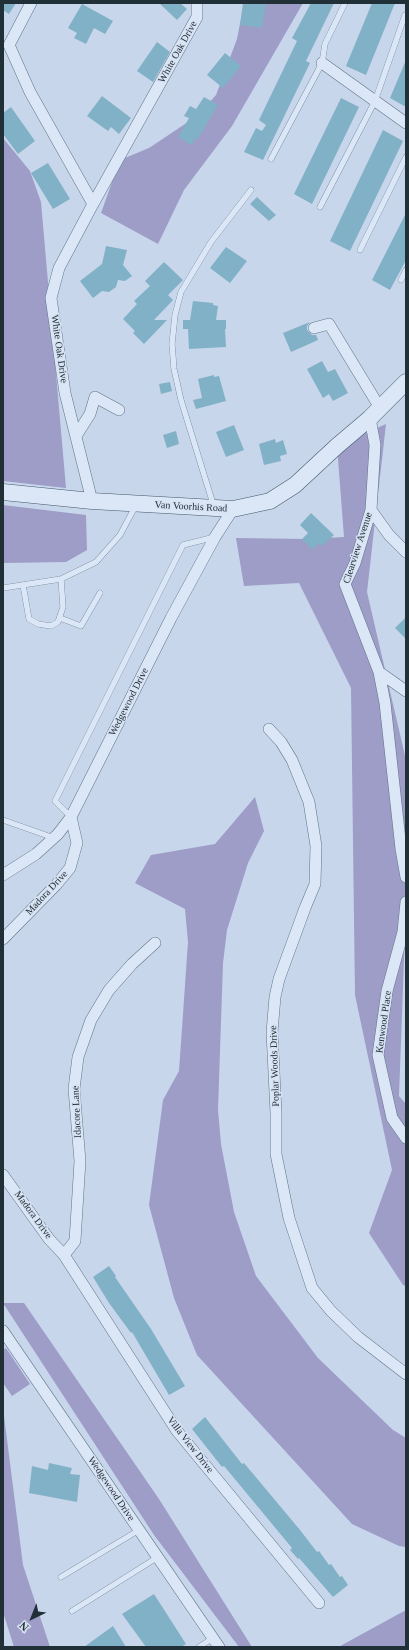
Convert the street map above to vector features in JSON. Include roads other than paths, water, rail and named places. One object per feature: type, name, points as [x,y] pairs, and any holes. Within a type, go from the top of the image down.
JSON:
[{"type":"street","points":[[31,3],[9,45],[30,92],[93,204]]},
{"type":"street","name":"White Oak Drive","points":[[92,501],[65,393],[52,298],[59,268],[197,17],[197,3]]},
{"type":"street","points":[[322,63],[406,123]]},
{"type":"street","points":[[314,328],[328,324],[375,413]]},
{"type":"street","name":"Van Voorhis Road","points":[[3,492],[92,501],[233,509],[270,501],[295,486],[337,446],[375,413],[406,382]]},
{"type":"street","points":[[76,436],[90,414],[95,397],[119,410]]},
{"type":"street","name":"Clearview Avenue","points":[[375,413],[375,444],[371,510],[355,563],[345,584],[379,672]]},
{"type":"street","name":"Wedgewood Drive","points":[[3,875],[36,854],[54,838],[71,817],[171,618],[215,537],[233,509]]},
{"type":"street","points":[[371,510],[389,534],[406,552]]},
{"type":"street","points":[[379,672],[406,691]]},
{"type":"street","points":[[379,672],[385,703],[401,849],[406,877]]},
{"type":"street","name":"Poplar Woods Drive","points":[[269,729],[281,742],[294,767],[309,802],[316,846],[315,884],[279,979],[275,997],[272,1032],[276,1113],[276,1154],[289,1218],[312,1288],[331,1311],[358,1337],[406,1374]]},
{"type":"street","name":"Madora Drive","points":[[3,939],[56,885],[70,868],[77,843],[71,817]]},
{"type":"street","name":"Kenwood Place","points":[[406,902],[403,932],[387,991],[378,1055],[392,1118],[406,1138]]},
{"type":"street","name":"Idacore Lane","points":[[64,1255],[75,1241],[80,1161],[74,1089],[78,1057],[91,1020],[108,990],[132,964],[156,943]]},
{"type":"street","name":"Madora Drive","points":[[3,1175],[49,1239],[64,1255]]},
{"type":"street","name":"Villa View Drive","points":[[64,1255],[177,1431],[319,1603]]},
{"type":"street","name":"Wedgewood Drive","points":[[3,1331],[216,1642]]},
{"type":"lane","points":[[271,159],[322,63],[325,44],[345,3]]},
{"type":"lane","points":[[320,206],[375,101],[405,15]]},
{"type":"lane","points":[[360,250],[406,157]]},
{"type":"lane","points":[[215,508],[181,400],[174,369],[172,344],[175,315],[181,292],[207,248],[252,190]]},
{"type":"lane","points":[[401,280],[406,270]]},
{"type":"lane","points":[[3,588],[61,579],[96,562],[120,535],[136,504]]},
{"type":"lane","points":[[71,817],[55,801],[183,545],[215,537]]},
{"type":"lane","points":[[23,585],[29,619],[38,624],[52,626],[58,622],[63,607],[61,579]]},
{"type":"lane","points":[[60,618],[81,626],[100,593]]},
{"type":"lane","points":[[3,820],[54,838]]},
{"type":"lane","points":[[61,1577],[139,1530]]},
{"type":"lane","points":[[72,1611],[158,1557]]},
{"type":"lane","points":[[200,1647],[216,1642]]}]
